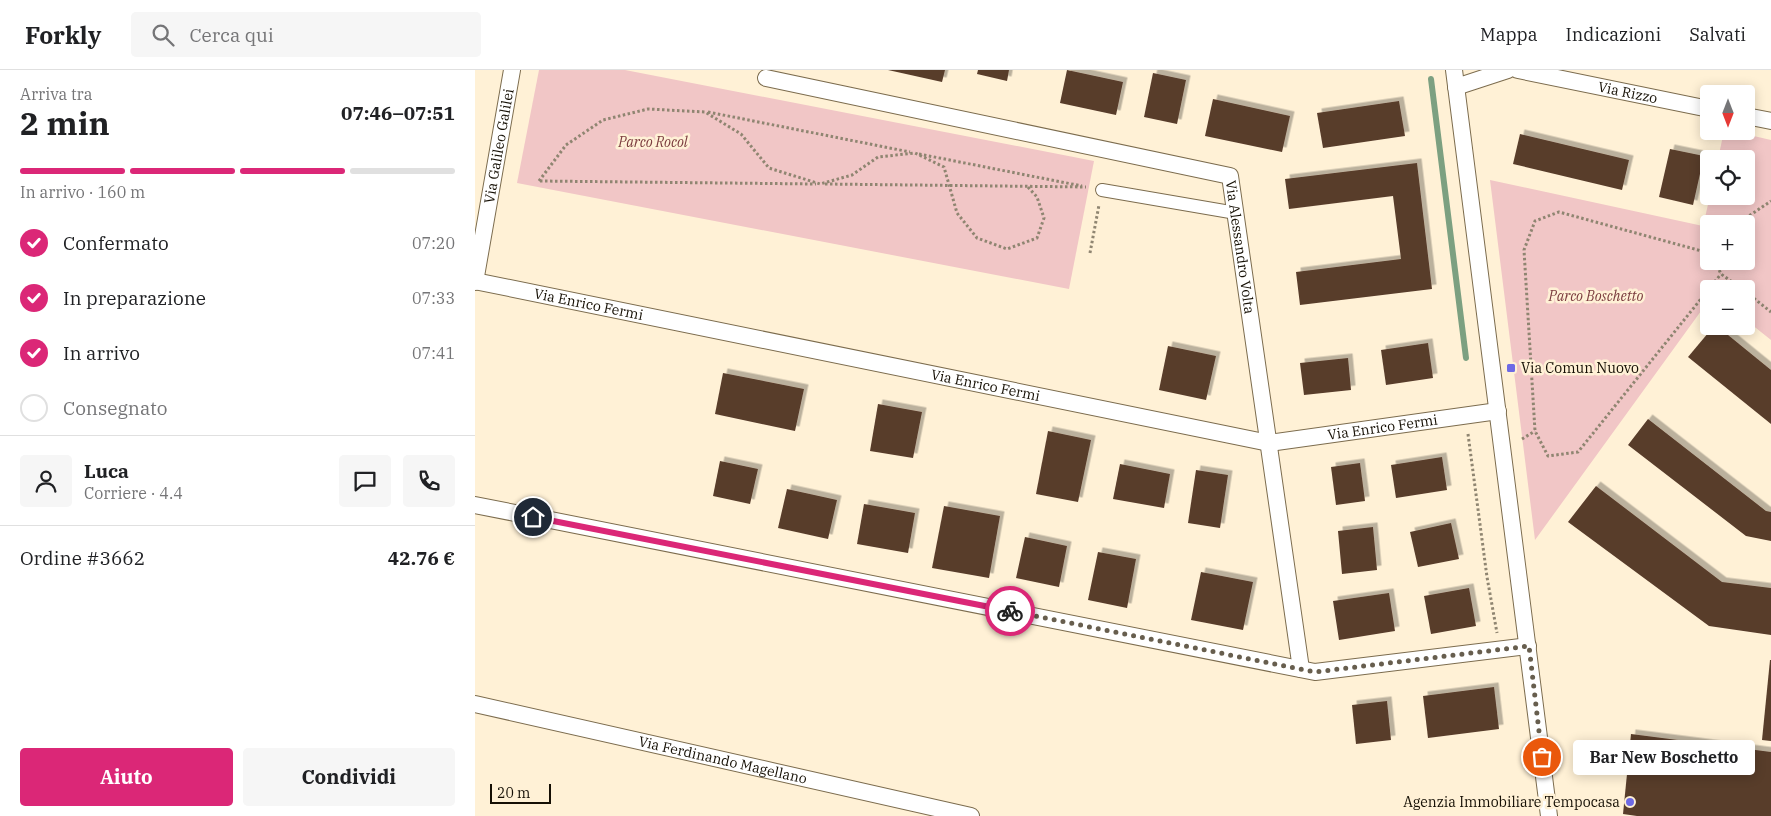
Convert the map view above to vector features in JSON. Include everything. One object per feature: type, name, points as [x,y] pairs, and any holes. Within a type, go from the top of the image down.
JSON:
[{"type":"street","name":"Via Galileo Galilei","points":[[475,281],[512,70]]},
{"type":"street","points":[[1454,70],[1529,646],[1549,816]]},
{"type":"street","points":[[1456,87],[1508,70]]},
{"type":"street","name":"Via Rizzo","points":[[1518,70],[1700,106]]},
{"type":"street","name":"Via Alessandro Volta","points":[[766,78],[1230,176],[1301,669]]},
{"type":"street","points":[[1755,118],[1771,121]]},
{"type":"street","points":[[1102,190],[1236,214]]},
{"type":"street","name":"Via Enrico Fermi","points":[[475,281],[1269,443],[1498,411]]},
{"type":"street","points":[[475,505],[1315,672],[1529,646]]},
{"type":"street","name":"Via Ferdinando Magellano","points":[[475,704],[971,816]]},
{"type":"path","points":[[648,109],[705,112],[915,153],[1090,187],[539,181],[566,145],[603,120],[648,109]]},
{"type":"path","points":[[705,112],[741,134],[769,168],[820,184],[852,174],[879,157],[915,153],[944,167],[957,213],[977,238],[1007,249],[1037,238],[1044,218],[1037,197],[1027,186]]},
{"type":"path","points":[[1750,215],[1771,201]]},
{"type":"path","points":[[1700,251],[1559,212],[1535,221],[1524,250],[1535,431],[1548,456],[1578,452],[1721,274]]},
{"type":"path","points":[[1719,270],[1721,274],[1729,280]]},
{"type":"path","points":[[1755,299],[1771,312]]},
{"type":"path","points":[[1465,416],[1487,578],[1501,650]]},
{"type":"path","points":[[1521,439],[1535,431]]},
{"type":"green space","name":"Parco Rocol","points":[[539,70],[625,70],[1094,161],[1069,289],[517,183]]},
{"type":"green space","name":"Parco Boschetto","points":[[1755,136],[1771,140],[1771,340],[1755,327],[1755,280],[1700,280],[1700,312],[1535,540],[1490,180],[1700,225],[1700,270],[1755,270],[1755,215],[1706,215],[1708,205],[1755,205],[1755,150],[1720,150],[1722,140],[1755,140]]},
{"type":"building","points":[[888,70],[945,70],[942,82]]},
{"type":"building","points":[[978,70],[1009,70],[1007,81],[977,74]]},
{"type":"building","points":[[1067,70],[1123,82],[1116,115],[1060,103]]},
{"type":"building","points":[[1153,73],[1186,80],[1177,124],[1144,117]]},
{"type":"building","points":[[1213,99],[1290,116],[1282,152],[1205,136]]},
{"type":"building","points":[[1399,101],[1405,136],[1323,148],[1317,113]]},
{"type":"building","points":[[1520,134],[1629,160],[1622,190],[1513,164]]},
{"type":"building","points":[[1670,149],[1700,155],[1700,174],[1693,205],[1659,197]]},
{"type":"building","points":[[1417,163],[1432,289],[1300,305],[1296,272],[1401,259],[1393,196],[1289,209],[1285,179]]},
{"type":"building","points":[[1706,335],[1728,335],[1771,370],[1771,424],[1688,357]]},
{"type":"building","points":[[1428,343],[1433,378],[1386,385],[1381,350]]},
{"type":"building","points":[[1168,346],[1216,356],[1206,400],[1159,390]]},
{"type":"building","points":[[1348,358],[1351,390],[1304,395],[1300,363]]},
{"type":"building","points":[[723,373],[804,389],[795,431],[715,414]]},
{"type":"building","points":[[878,404],[922,412],[913,458],[870,451]]},
{"type":"building","points":[[1648,419],[1766,511],[1771,512],[1771,541],[1746,536],[1628,445]]},
{"type":"building","points":[[1048,431],[1091,440],[1078,502],[1036,494]]},
{"type":"building","points":[[1442,457],[1447,490],[1396,498],[1391,465]]},
{"type":"building","points":[[720,461],[758,469],[750,504],[713,496]]},
{"type":"building","points":[[1360,463],[1365,501],[1336,505],[1331,467]]},
{"type":"building","points":[[1120,464],[1170,474],[1164,508],[1113,499]]},
{"type":"building","points":[[1196,470],[1228,475],[1220,528],[1188,523]]},
{"type":"building","points":[[1596,486],[1722,582],[1771,588],[1771,635],[1709,626],[1568,522]]},
{"type":"building","points":[[787,489],[837,500],[828,539],[778,528]]},
{"type":"building","points":[[864,504],[915,513],[908,553],[857,544]]},
{"type":"building","points":[[944,506],[1000,516],[989,578],[932,568]]},
{"type":"building","points":[[1451,523],[1459,559],[1418,567],[1410,532]]},
{"type":"building","points":[[1373,527],[1377,570],[1342,574],[1338,531]]},
{"type":"building","points":[[1025,537],[1067,546],[1059,587],[1016,578]]},
{"type":"building","points":[[1098,552],[1136,559],[1127,608],[1088,600]]},
{"type":"building","points":[[1201,572],[1253,582],[1243,630],[1191,620]]},
{"type":"building","points":[[1469,588],[1476,626],[1431,634],[1424,596]]},
{"type":"building","points":[[1389,593],[1395,631],[1339,640],[1333,601]]},
{"type":"building","points":[[1771,660],[1771,741],[1762,740]]},
{"type":"building","points":[[1494,687],[1499,729],[1428,738],[1423,696]]},
{"type":"building","points":[[1387,701],[1391,740],[1356,744],[1352,705]]},
{"type":"building","points":[[1631,734],[1771,752],[1771,816],[1637,816],[1623,814]]},
{"type":"waterway","points":[[1431,79],[1466,358]]},
{"type":"way so far","points":[[1010,611],[1315,672],[1529,646],[1542,757]]},
{"type":"place","name":"Via Comun Nuovo","points":[[1511,368]]},
{"type":"place","name":"Bar New Boschetto","points":[[1542,757]]},
{"type":"place","name":"Agenzia Immobiliare Tempocasa","points":[[1630,802]]},
{"type":"route","points":[[533,517],[1010,611]]}]
